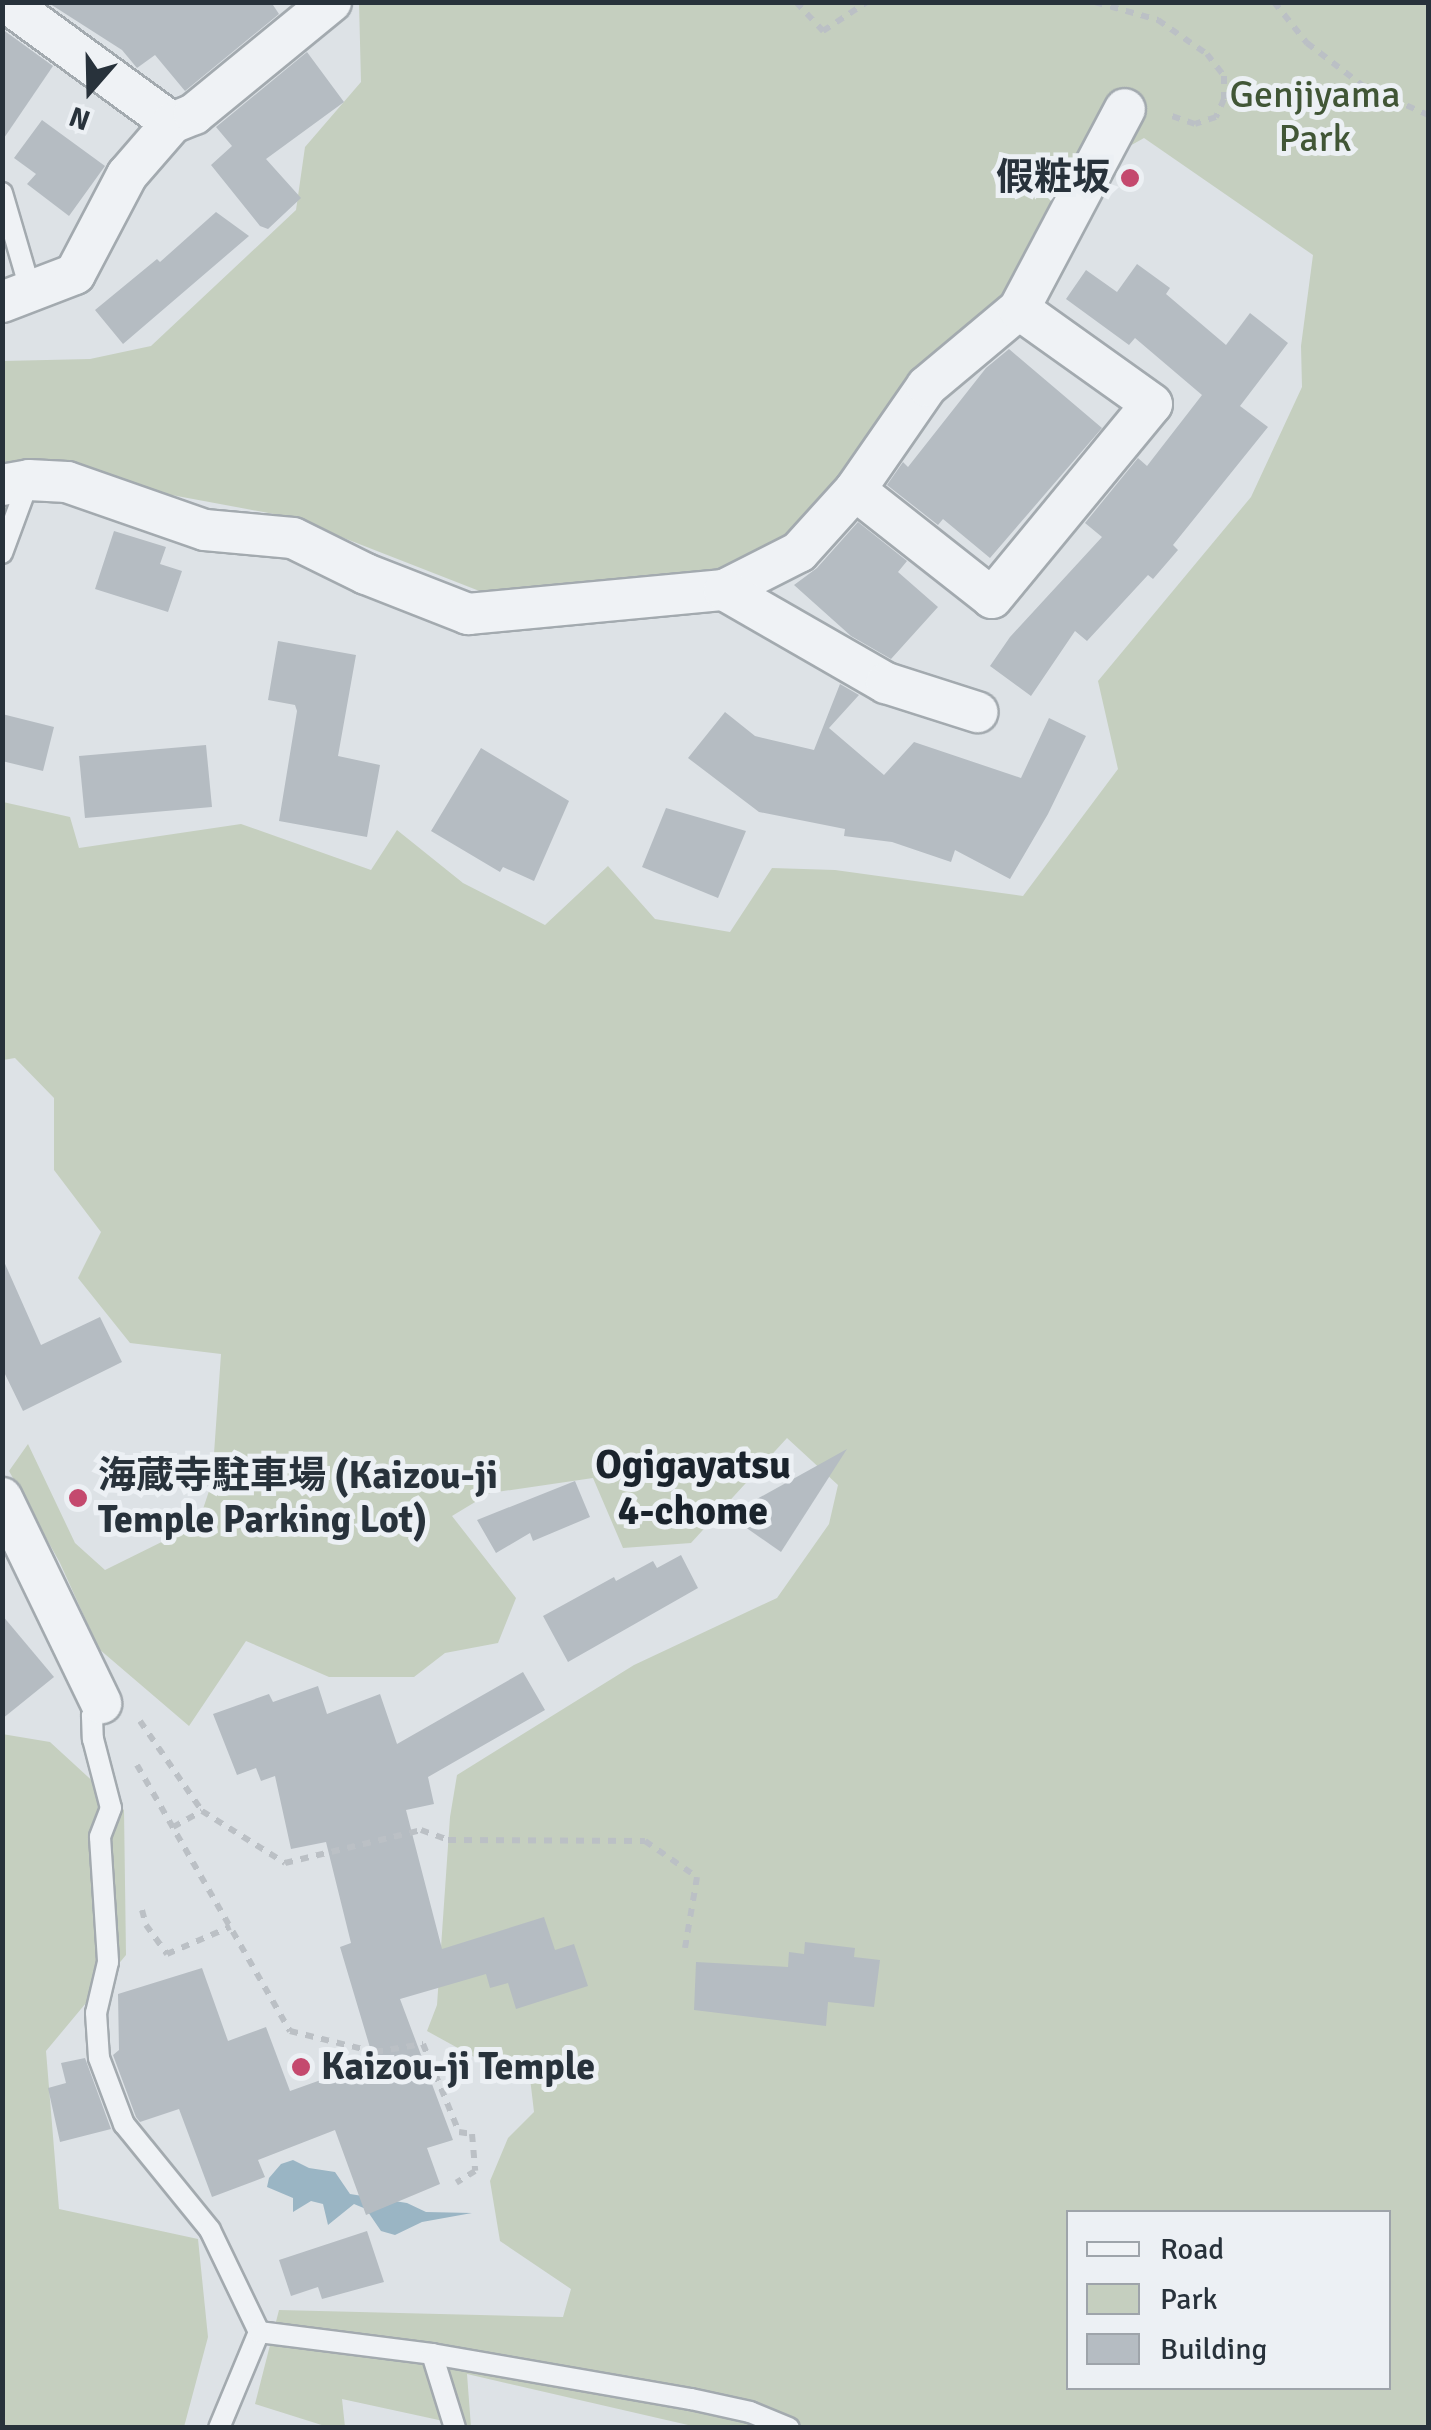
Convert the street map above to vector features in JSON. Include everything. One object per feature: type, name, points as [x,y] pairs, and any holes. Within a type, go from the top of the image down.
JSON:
[{"type":"street","points":[[6,2],[172,123]]},
{"type":"street","points":[[17,297],[76,274],[128,175],[172,123],[194,114],[331,2]]},
{"type":"street","points":[[16,482],[98,490],[205,530],[293,538],[366,574],[468,614],[724,590],[799,552],[855,490],[928,386],[1019,309],[1125,110]]},
{"type":"street","points":[[855,490],[992,598],[1152,404],[1019,309]]},
{"type":"street","points":[[724,590],[886,684],[977,712]]},
{"type":"street","points":[[2,1498],[96,1691]]},
{"type":"lane","points":[[2,192],[17,297]]},
{"type":"lane","points":[[2,553],[16,482]]},
{"type":"lane","points":[[96,1691],[93,1739],[111,1808],[100,1838],[108,1962],[96,2013],[99,2058],[124,2124],[210,2230],[259,2332],[219,2428]]},
{"type":"lane","points":[[259,2332],[432,2354],[691,2399],[750,2412],[789,2428]]},
{"type":"lane","points":[[432,2354],[456,2428]]},
{"type":"path","points":[[796,2],[823,30],[867,2]]},
{"type":"path","points":[[1095,2],[1158,20],[1207,54],[1224,76],[1224,99],[1216,117],[1195,124],[1170,115],[1125,110]]},
{"type":"path","points":[[1274,2],[1307,43],[1363,86],[1428,116]]},
{"type":"path","points":[[96,1691],[128,1703],[202,1811],[285,1863],[421,1830],[448,1840],[645,1840],[697,1877],[685,1948]]},
{"type":"path","points":[[202,1811],[173,1827],[290,2032],[376,2052],[423,2044],[459,2132],[472,2134],[474,2171],[456,2183]]},
{"type":"path","points":[[138,1896],[146,1925],[168,1954],[230,1927]]},
{"type":"green space","name":"Genjiyama Park","points":[[359,3],[1428,3],[1428,2427],[701,2428],[467,2374],[471,2427],[342,2399],[345,2427],[328,2427],[255,2404],[279,2310],[563,2317],[571,2289],[500,2241],[490,2181],[508,2138],[534,2112],[530,2078],[476,2058],[427,2031],[437,2005],[450,1817],[457,1775],[634,1665],[777,1598],[829,1524],[838,1485],[787,1438],[691,1543],[623,1548],[593,1478],[490,1493],[452,1516],[516,1598],[498,1643],[445,1653],[414,1677],[329,1677],[246,1641],[189,1726],[99,1649],[60,1563],[9,1471],[28,1444],[75,1543],[105,1570],[198,1524],[212,1482],[221,1354],[130,1343],[78,1278],[101,1232],[54,1170],[54,1098],[15,1058],[3,1060],[3,802],[70,817],[79,848],[241,824],[371,870],[397,830],[463,883],[545,925],[608,866],[655,919],[730,932],[772,868],[835,870],[1023,896],[1118,769],[1098,681],[1251,497],[1302,387],[1301,346],[1313,255],[1144,138],[1110,157],[870,477],[717,602],[482,592],[290,517],[26,468],[3,519],[3,361],[90,359],[151,346],[296,210],[305,147],[361,82]]},
{"type":"green space","points":[[2,1734],[50,1742],[124,1810],[126,1955],[46,2051],[59,2209],[198,2239],[208,2337],[184,2427],[3,2427]]},
{"type":"water","points":[[293,2160],[309,2168],[335,2172],[350,2194],[407,2203],[426,2212],[472,2213],[422,2222],[395,2235],[381,2231],[366,2209],[354,2204],[328,2225],[323,2204],[311,2201],[293,2212],[293,2198],[267,2187],[281,2164]]},
{"type":"building","points":[[47,2],[271,2],[279,14],[185,91],[155,55],[137,68],[122,50]]},
{"type":"building","points":[[2,29],[53,66],[2,141]]},
{"type":"building","points":[[307,52],[344,102],[266,159],[301,198],[268,229],[260,226],[211,165],[232,146],[216,127]]},
{"type":"building","points":[[42,120],[105,166],[69,216],[27,184],[36,174],[14,158]]},
{"type":"building","points":[[216,212],[249,236],[123,344],[95,310],[157,259],[160,262]]},
{"type":"building","points":[[1137,264],[1170,288],[1166,294],[1226,345],[1250,313],[1288,343],[1240,406],[1268,427],[1173,545],[1178,550],[1153,579],[1148,575],[1087,641],[1075,631],[1031,696],[990,666],[1010,637],[1102,537],[1085,523],[1138,458],[1147,466],[1202,395],[1135,338],[1129,345],[1066,299],[1086,270],[1117,292]]},
{"type":"building","points":[[1009,349],[1102,428],[990,558],[943,519],[938,525],[887,485],[903,462],[908,467],[986,368]]},
{"type":"building","points":[[858,522],[907,561],[898,572],[938,607],[891,659],[851,636],[794,585],[817,568]]},
{"type":"building","points":[[114,531],[166,547],[160,564],[182,571],[168,612],[95,589]]},
{"type":"building","points":[[278,641],[356,655],[338,756],[380,765],[367,837],[279,821],[297,711],[295,705],[268,700]]},
{"type":"building","points":[[840,684],[859,695],[829,728],[884,775],[914,742],[1021,778],[1049,718],[1086,736],[1048,814],[1010,879],[955,850],[951,862],[892,842],[844,836],[845,829],[759,812],[688,758],[725,712],[755,736],[814,750]]},
{"type":"building","points":[[2,714],[54,727],[43,771],[2,761]]},
{"type":"building","points":[[206,745],[212,807],[85,818],[79,756]]},
{"type":"building","points":[[481,748],[569,801],[534,881],[503,867],[500,872],[431,831]]},
{"type":"building","points":[[666,808],[746,831],[718,898],[642,867]]},
{"type":"building","points":[[2,1257],[41,1345],[100,1317],[122,1362],[23,1411],[2,1368]]},
{"type":"building","points":[[847,1449],[781,1552],[728,1515]]},
{"type":"building","points":[[575,1481],[590,1517],[533,1541],[530,1533],[496,1553],[477,1520]]},
{"type":"building","points":[[681,1555],[698,1588],[568,1662],[543,1616],[614,1577],[616,1581],[653,1561],[657,1568]]},
{"type":"building","points":[[2,1615],[54,1677],[2,1719]]},
{"type":"building","points":[[523,1672],[545,1710],[428,1777],[434,1804],[406,1810],[442,1949],[544,1917],[555,1950],[574,1944],[588,1986],[516,2009],[508,1983],[490,1988],[486,1974],[400,1999],[453,2140],[427,2148],[440,2184],[366,2215],[335,2130],[258,2160],[265,2177],[212,2197],[179,2109],[140,2122],[136,2117],[113,2055],[119,2050],[118,1994],[202,1968],[228,2041],[266,2027],[290,2091],[374,2061],[340,1947],[351,1943],[326,1842],[291,1849],[275,1776],[261,1781],[256,1768],[237,1775],[213,1714],[269,1694],[273,1702],[318,1686],[327,1714],[380,1694],[397,1744]]},
{"type":"building","points":[[805,1942],[855,1948],[854,1957],[880,1960],[874,2007],[828,2002],[826,2026],[694,2010],[696,1962],[788,1967],[789,1952],[804,1954]]},
{"type":"building","points":[[85,2058],[111,2129],[60,2142],[48,2088],[66,2083],[61,2063]]},
{"type":"building","points":[[367,2231],[384,2282],[322,2299],[318,2287],[291,2296],[279,2260]]},
{"type":"place","name":"假粧坂","points":[[1130,178]]},
{"type":"place","name":"海蔵寺駐車場 (Kaizou-ji Temple Parking Lot)","points":[[78,1498]]},
{"type":"place","name":"Kaizou-ji Temple","points":[[301,2067]]},
{"type":"district","name":"Ogigayatsu 4-chome","points":[[693,1488]]}]
